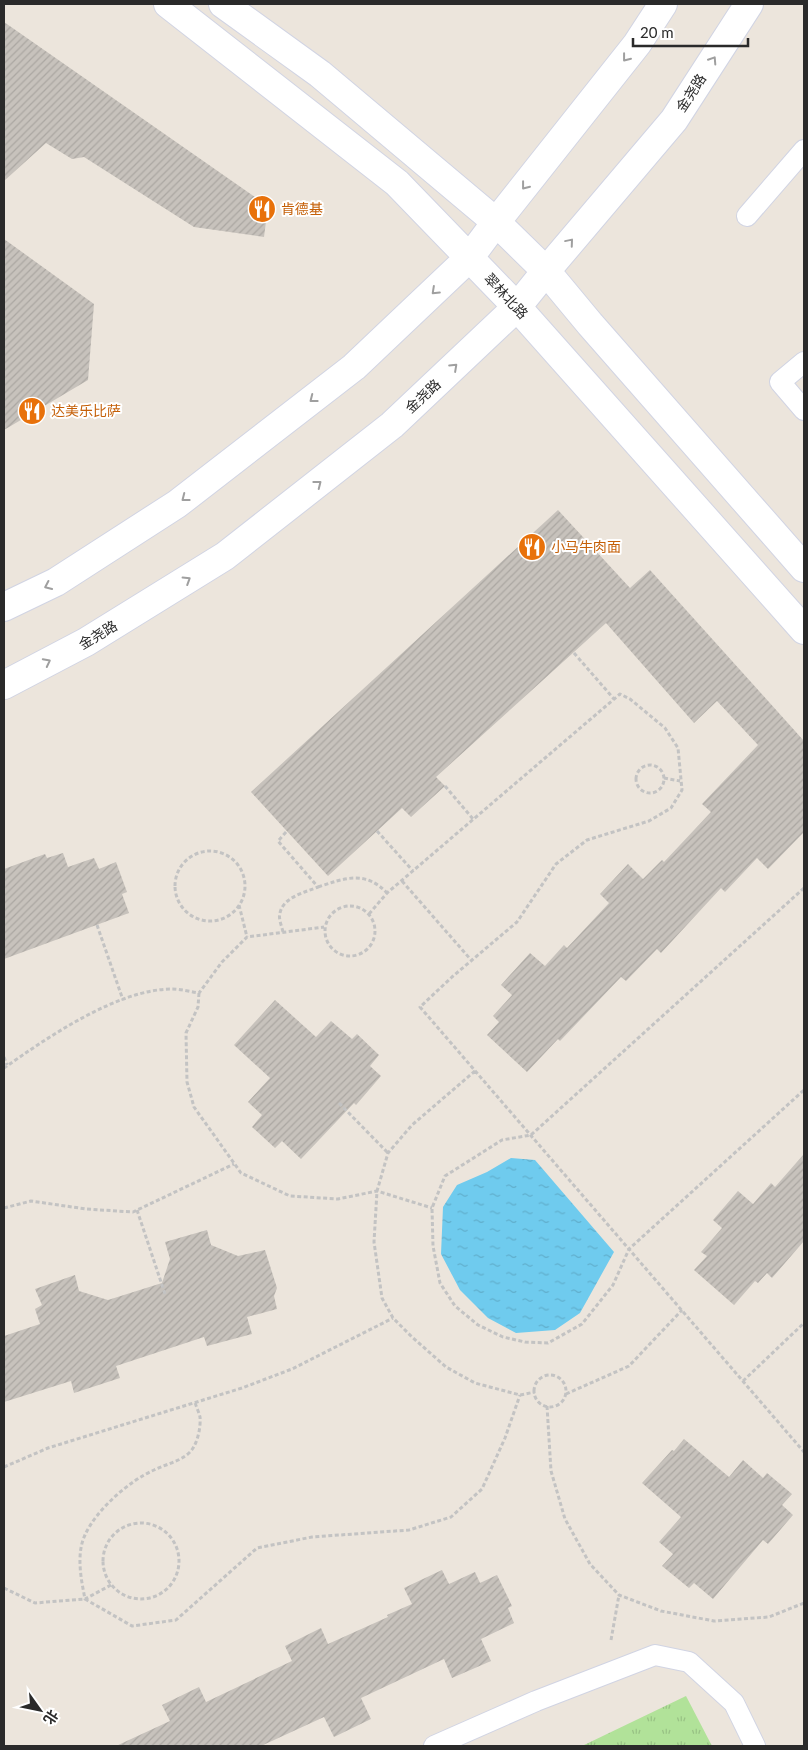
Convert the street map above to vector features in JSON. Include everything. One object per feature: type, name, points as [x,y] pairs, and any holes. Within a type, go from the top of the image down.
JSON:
[{"type":"main road","name":"翠林北路","points":[[168,4],[397,183],[517,307],[804,630]]},
{"type":"main road","points":[[223,4],[320,74],[496,222],[546,271],[596,331],[804,568]]},
{"type":"main road","points":[[4,607],[56,582],[177,504],[354,367],[470,257],[637,44],[664,4]]},
{"type":"main road","name":"金尧路","points":[[4,685],[86,642],[225,556],[392,425],[517,307],[674,120],[749,4]]},
{"type":"lane","points":[[747,216],[804,150]]},
{"type":"lane","points":[[804,362],[780,382],[804,410]]},
{"type":"lane","points":[[434,1746],[536,1701],[655,1655],[689,1662],[734,1704],[755,1746]]},
{"type":"path","points":[[574,653],[614,699]]},
{"type":"path","points":[[369,914],[387,893],[620,694],[630,699],[665,728],[678,748],[682,790],[670,808],[649,821],[587,840],[556,864],[517,922],[420,1007],[804,1452]]},
{"type":"path","points":[[645,765],[654,765],[661,770],[664,778],[662,786],[655,792],[647,792],[640,788],[636,780],[638,771],[645,765]]},
{"type":"path","points":[[664,778],[680,781]]},
{"type":"path","points":[[445,786],[473,819]]},
{"type":"path","points":[[287,831],[278,841],[318,887]]},
{"type":"path","points":[[377,831],[413,871]]},
{"type":"path","points":[[239,905],[229,915],[216,920],[202,920],[190,914],[180,905],[176,892],[176,878],[181,866],[190,856],[204,851],[218,851],[230,857],[240,866],[244,879],[244,893],[239,905],[248,938]]},
{"type":"path","points":[[283,932],[279,913],[286,902],[318,887],[342,879],[364,878],[380,886],[387,893]]},
{"type":"path","points":[[402,881],[472,961]]},
{"type":"path","points":[[804,888],[531,1135],[502,1140],[445,1176],[432,1208],[433,1246],[440,1283],[455,1306],[478,1325],[504,1337],[525,1342],[548,1343],[582,1324],[613,1285],[629,1248],[804,1090]]},
{"type":"path","points":[[349,906],[360,908],[369,914],[375,924],[375,936],[371,947],[362,954],[350,957],[339,955],[330,948],[324,938],[324,927],[329,916],[338,909],[349,906]]},
{"type":"path","points":[[98,925],[123,1000]]},
{"type":"path","points":[[324,927],[248,938],[222,962],[199,993],[198,1007],[186,1033],[187,1082],[194,1107],[241,1173],[290,1196],[338,1199],[377,1191],[432,1208]]},
{"type":"path","points":[[4,1057],[5,1066],[57,1032],[101,1009],[139,994],[173,989],[199,993]]},
{"type":"path","points":[[476,1071],[412,1125],[388,1153],[377,1191],[374,1242],[382,1298],[393,1318],[446,1367],[475,1383],[520,1395],[535,1392]]},
{"type":"path","points":[[339,1103],[388,1153]]},
{"type":"path","points":[[4,1208],[31,1202],[86,1209],[133,1212],[234,1164]]},
{"type":"path","points":[[137,1210],[165,1294]]},
{"type":"path","points":[[566,1394],[628,1366],[682,1310]]},
{"type":"path","points":[[4,1468],[48,1448],[242,1388],[292,1368],[393,1318]]},
{"type":"path","points":[[743,1381],[804,1322]]},
{"type":"path","points":[[554,1375],[561,1379],[566,1386],[566,1394],[562,1402],[555,1406],[547,1406],[540,1403],[535,1388],[538,1380],[554,1375]]},
{"type":"path","points":[[195,1402],[200,1417],[198,1437],[190,1452],[171,1464],[153,1470],[112,1498],[95,1518],[84,1536],[80,1574],[85,1599],[132,1626],[176,1620],[257,1548],[312,1537],[409,1530],[451,1517],[482,1489],[505,1438],[520,1395]]},
{"type":"path","points":[[547,1406],[551,1471],[565,1519],[590,1564],[619,1594],[661,1611],[714,1621],[769,1617],[804,1603]]},
{"type":"path","points":[[147,1523],[160,1528],[172,1538],[179,1552],[179,1566],[174,1581],[165,1592],[151,1598],[136,1599],[122,1594],[111,1585],[105,1571],[104,1556],[108,1542],[118,1531],[132,1524],[147,1523]]},
{"type":"path","points":[[4,1588],[35,1603],[85,1599],[111,1585]]},
{"type":"path","points":[[618,1670],[610,1638],[619,1594]]},
{"type":"green space","points":[[686,1696],[712,1746],[582,1746]]},
{"type":"water","points":[[511,1158],[535,1160],[614,1252],[580,1313],[555,1330],[516,1333],[488,1318],[460,1290],[441,1254],[443,1207],[457,1185],[487,1172]]},
{"type":"building","points":[[4,22],[268,206],[264,237],[194,227],[84,157],[72,159],[46,143],[4,181]]},
{"type":"building","points":[[4,239],[94,304],[88,380],[4,430]]},
{"type":"building","points":[[558,510],[630,588],[650,570],[804,741],[804,832],[768,869],[757,858],[725,892],[721,888],[661,953],[657,949],[626,981],[621,977],[560,1041],[558,1039],[527,1072],[487,1035],[499,1022],[493,1016],[512,995],[501,985],[530,953],[545,966],[564,945],[567,948],[609,903],[600,894],[628,864],[643,879],[662,860],[664,862],[711,812],[702,804],[758,745],[717,701],[694,723],[606,623],[436,777],[445,786],[411,817],[402,808],[328,876],[251,792]]},
{"type":"building","points":[[63,853],[68,867],[94,858],[99,869],[116,862],[127,892],[122,894],[129,913],[4,959],[4,869],[45,854],[47,858]]},
{"type":"building","points":[[275,1000],[316,1037],[331,1021],[352,1039],[357,1034],[379,1055],[370,1066],[381,1076],[356,1105],[354,1103],[301,1159],[282,1141],[275,1148],[252,1127],[262,1115],[248,1102],[270,1078],[234,1045]]},
{"type":"building","points":[[804,1154],[804,1241],[772,1278],[767,1273],[758,1283],[755,1281],[734,1305],[694,1270],[707,1256],[701,1252],[722,1228],[713,1220],[738,1191],[753,1204],[771,1183],[775,1187]]},
{"type":"building","points":[[207,1230],[211,1245],[238,1256],[265,1250],[277,1288],[274,1296],[277,1309],[247,1317],[252,1334],[207,1346],[204,1337],[116,1366],[120,1378],[74,1393],[71,1381],[4,1402],[4,1336],[40,1324],[35,1309],[42,1305],[35,1289],[75,1275],[79,1291],[108,1300],[162,1283],[170,1259],[165,1242]]},
{"type":"building","points":[[684,1439],[729,1477],[743,1460],[763,1478],[767,1473],[792,1494],[782,1505],[793,1515],[768,1544],[763,1540],[713,1599],[694,1583],[689,1588],[662,1566],[673,1554],[659,1542],[681,1517],[642,1483]]},
{"type":"building","points":[[442,1570],[449,1584],[475,1572],[480,1583],[497,1575],[512,1606],[508,1608],[514,1623],[481,1639],[491,1661],[452,1678],[444,1659],[361,1698],[371,1719],[334,1737],[324,1717],[261,1746],[116,1746],[170,1721],[162,1705],[199,1687],[206,1702],[292,1661],[285,1646],[321,1628],[328,1644],[388,1617],[387,1615],[412,1604],[404,1588]]},
{"type":"place","name":"肯德基","points":[[262,209]]},
{"type":"place","name":"达美乐比萨","points":[[32,411]]},
{"type":"place","name":"小马牛肉面","points":[[532,547]]}]
